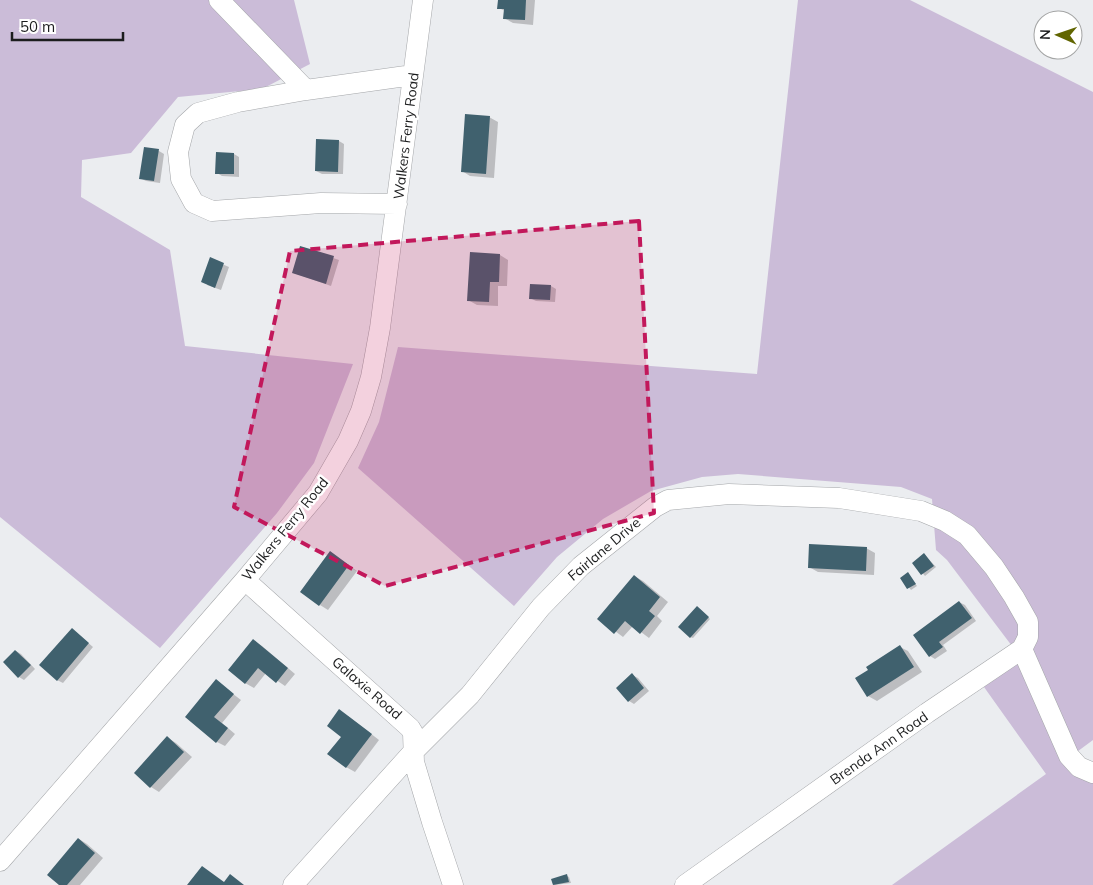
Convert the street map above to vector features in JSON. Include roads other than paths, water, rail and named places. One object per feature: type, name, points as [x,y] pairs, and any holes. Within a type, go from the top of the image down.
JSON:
[{"type":"street","points":[[219,0],[306,90]]},
{"type":"street","name":"Walkers Ferry Road","points":[[0,861],[245,580],[318,493],[348,441],[361,411],[371,377],[380,328],[423,0]]},
{"type":"street","points":[[397,204],[321,203],[212,211],[194,203],[181,180],[178,152],[185,125],[198,112],[238,102],[306,90],[413,76]]},
{"type":"street","name":"Fairlane Drive","points":[[293,885],[413,752],[470,695],[541,607],[581,566],[633,523],[668,500],[729,494],[839,498],[921,511],[945,521],[967,536],[994,567],[1011,592],[1028,622],[1028,637],[1022,649]]},
{"type":"street","name":"Galaxie Road","points":[[245,580],[405,721],[413,733],[414,762],[454,885]]},
{"type":"street","points":[[1022,649],[1068,756],[1080,767],[1093,774]]},
{"type":"street","name":"Brenda Ann Road","points":[[685,885],[1022,649]]}]
